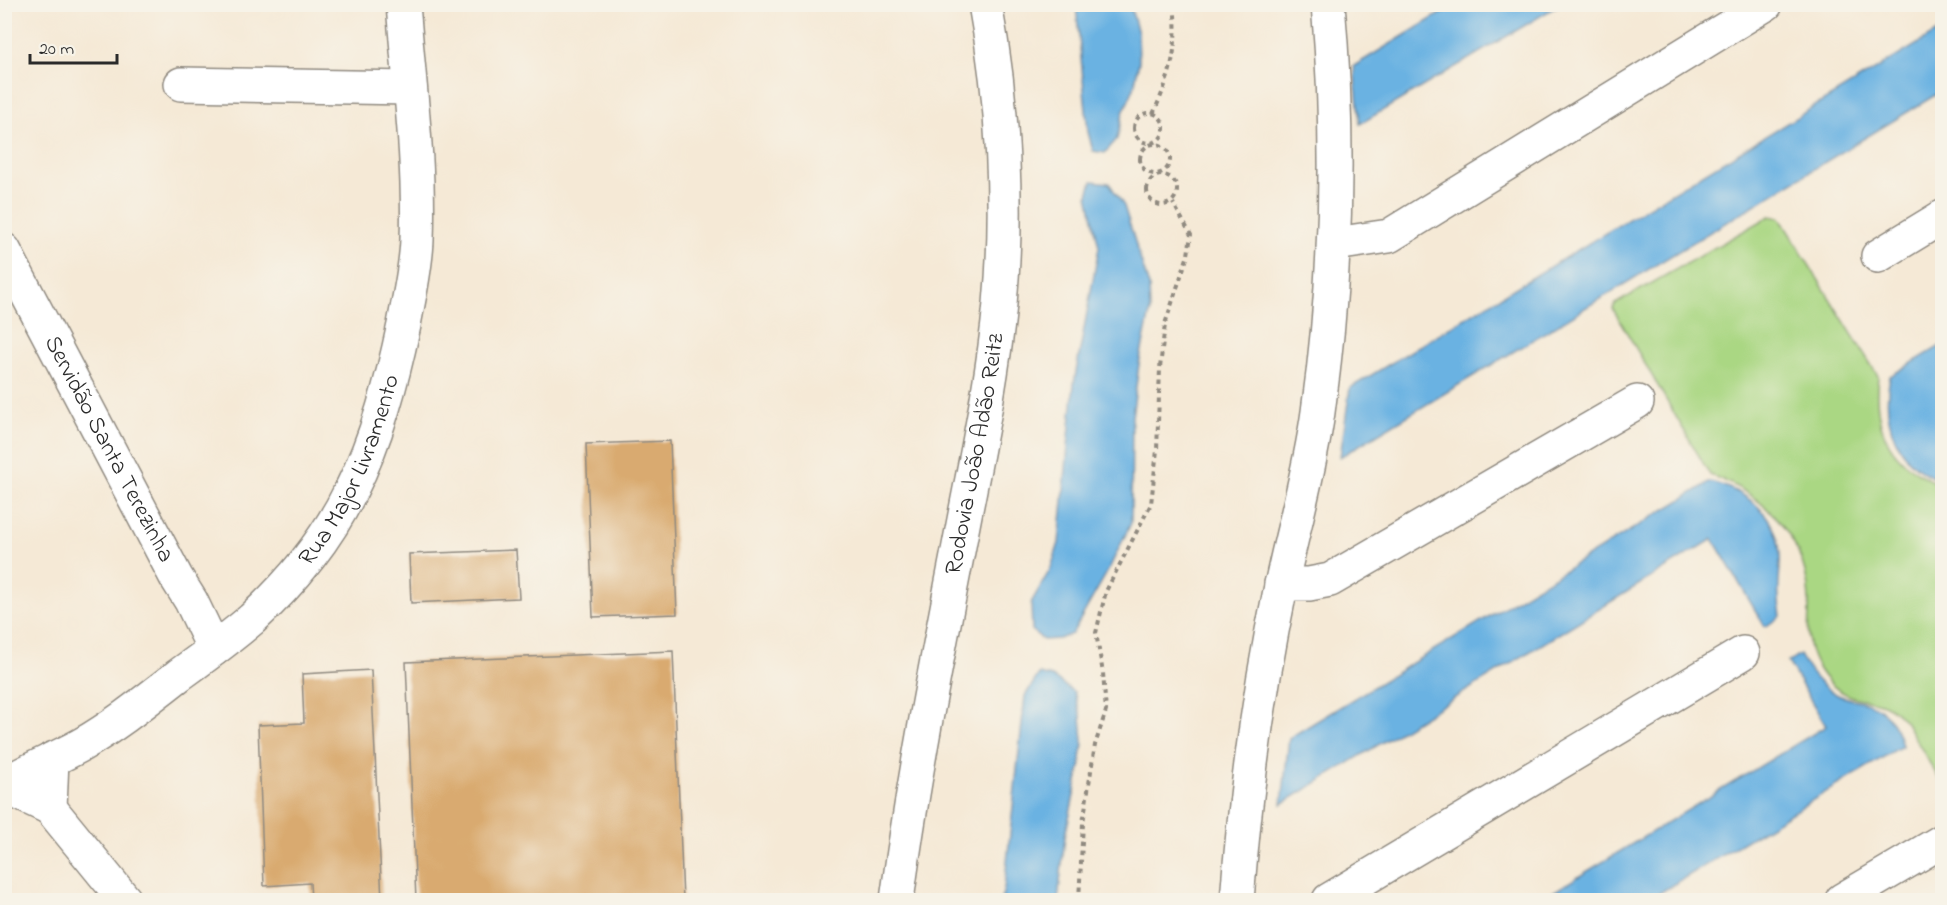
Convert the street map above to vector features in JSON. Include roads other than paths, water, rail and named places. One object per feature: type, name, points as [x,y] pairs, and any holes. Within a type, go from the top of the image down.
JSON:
[{"type":"street","name":"Rua Major Livramento","points":[[4,785],[82,744],[122,718],[252,619],[292,577],[326,532],[351,490],[367,453],[399,348],[417,242],[417,196],[403,4]]},
{"type":"street","name":"Rodovia João Adão Reitz","points":[[897,900],[928,703],[991,380],[1000,303],[1003,254],[1002,172],[998,104],[985,4]]},
{"type":"street","points":[[1237,900],[1251,757],[1264,670],[1281,584],[1302,499],[1318,415],[1329,330],[1335,244],[1337,158],[1334,73],[1328,4]]},
{"type":"street","points":[[1335,244],[1389,236],[1766,4]]},
{"type":"street","points":[[181,84],[410,88]]},
{"type":"street","points":[[1878,256],[1942,217]]},
{"type":"street","name":"Servidão Santa Terezinha","points":[[4,250],[171,568],[191,601],[214,649]]},
{"type":"street","points":[[1281,584],[1309,584],[1329,580],[1637,402]]},
{"type":"street","points":[[1329,900],[1743,653]]},
{"type":"street","points":[[50,808],[52,759]]},
{"type":"street","points":[[4,785],[50,808],[125,900]]},
{"type":"street","points":[[1842,900],[1942,841]]},
{"type":"water","points":[[1456,4],[1559,5],[1360,124],[1354,66]]},
{"type":"water","points":[[1076,5],[1130,5],[1138,33],[1139,61],[1134,88],[1123,113],[1117,139],[1105,153],[1093,151],[1088,132]]},
{"type":"water","points":[[1942,29],[1942,91],[1340,457],[1350,388]]},
{"type":"water","points":[[1092,181],[1109,183],[1124,206],[1149,286],[1150,312],[1139,364],[1132,417],[1131,523],[1109,569],[1072,634],[1059,639],[1043,640],[1032,630],[1031,603],[1051,568],[1059,543],[1074,383],[1099,247],[1088,195]]},
{"type":"water","points":[[1942,345],[1942,481],[1913,464],[1895,439],[1890,425],[1888,393],[1890,376]]},
{"type":"water","points":[[1710,482],[1751,500],[1770,521],[1779,548],[1781,616],[1765,627],[1713,539],[1282,804],[1289,738]]},
{"type":"water","points":[[1800,655],[1814,677],[1823,686],[1837,695],[1868,703],[1882,711],[1897,730],[1902,746],[1648,900],[1540,900],[1826,726],[1788,662]]},
{"type":"water","points":[[1039,674],[1052,677],[1074,692],[1081,716],[1083,742],[1080,768],[1065,836],[1058,900],[1001,900],[1025,696]]}]
